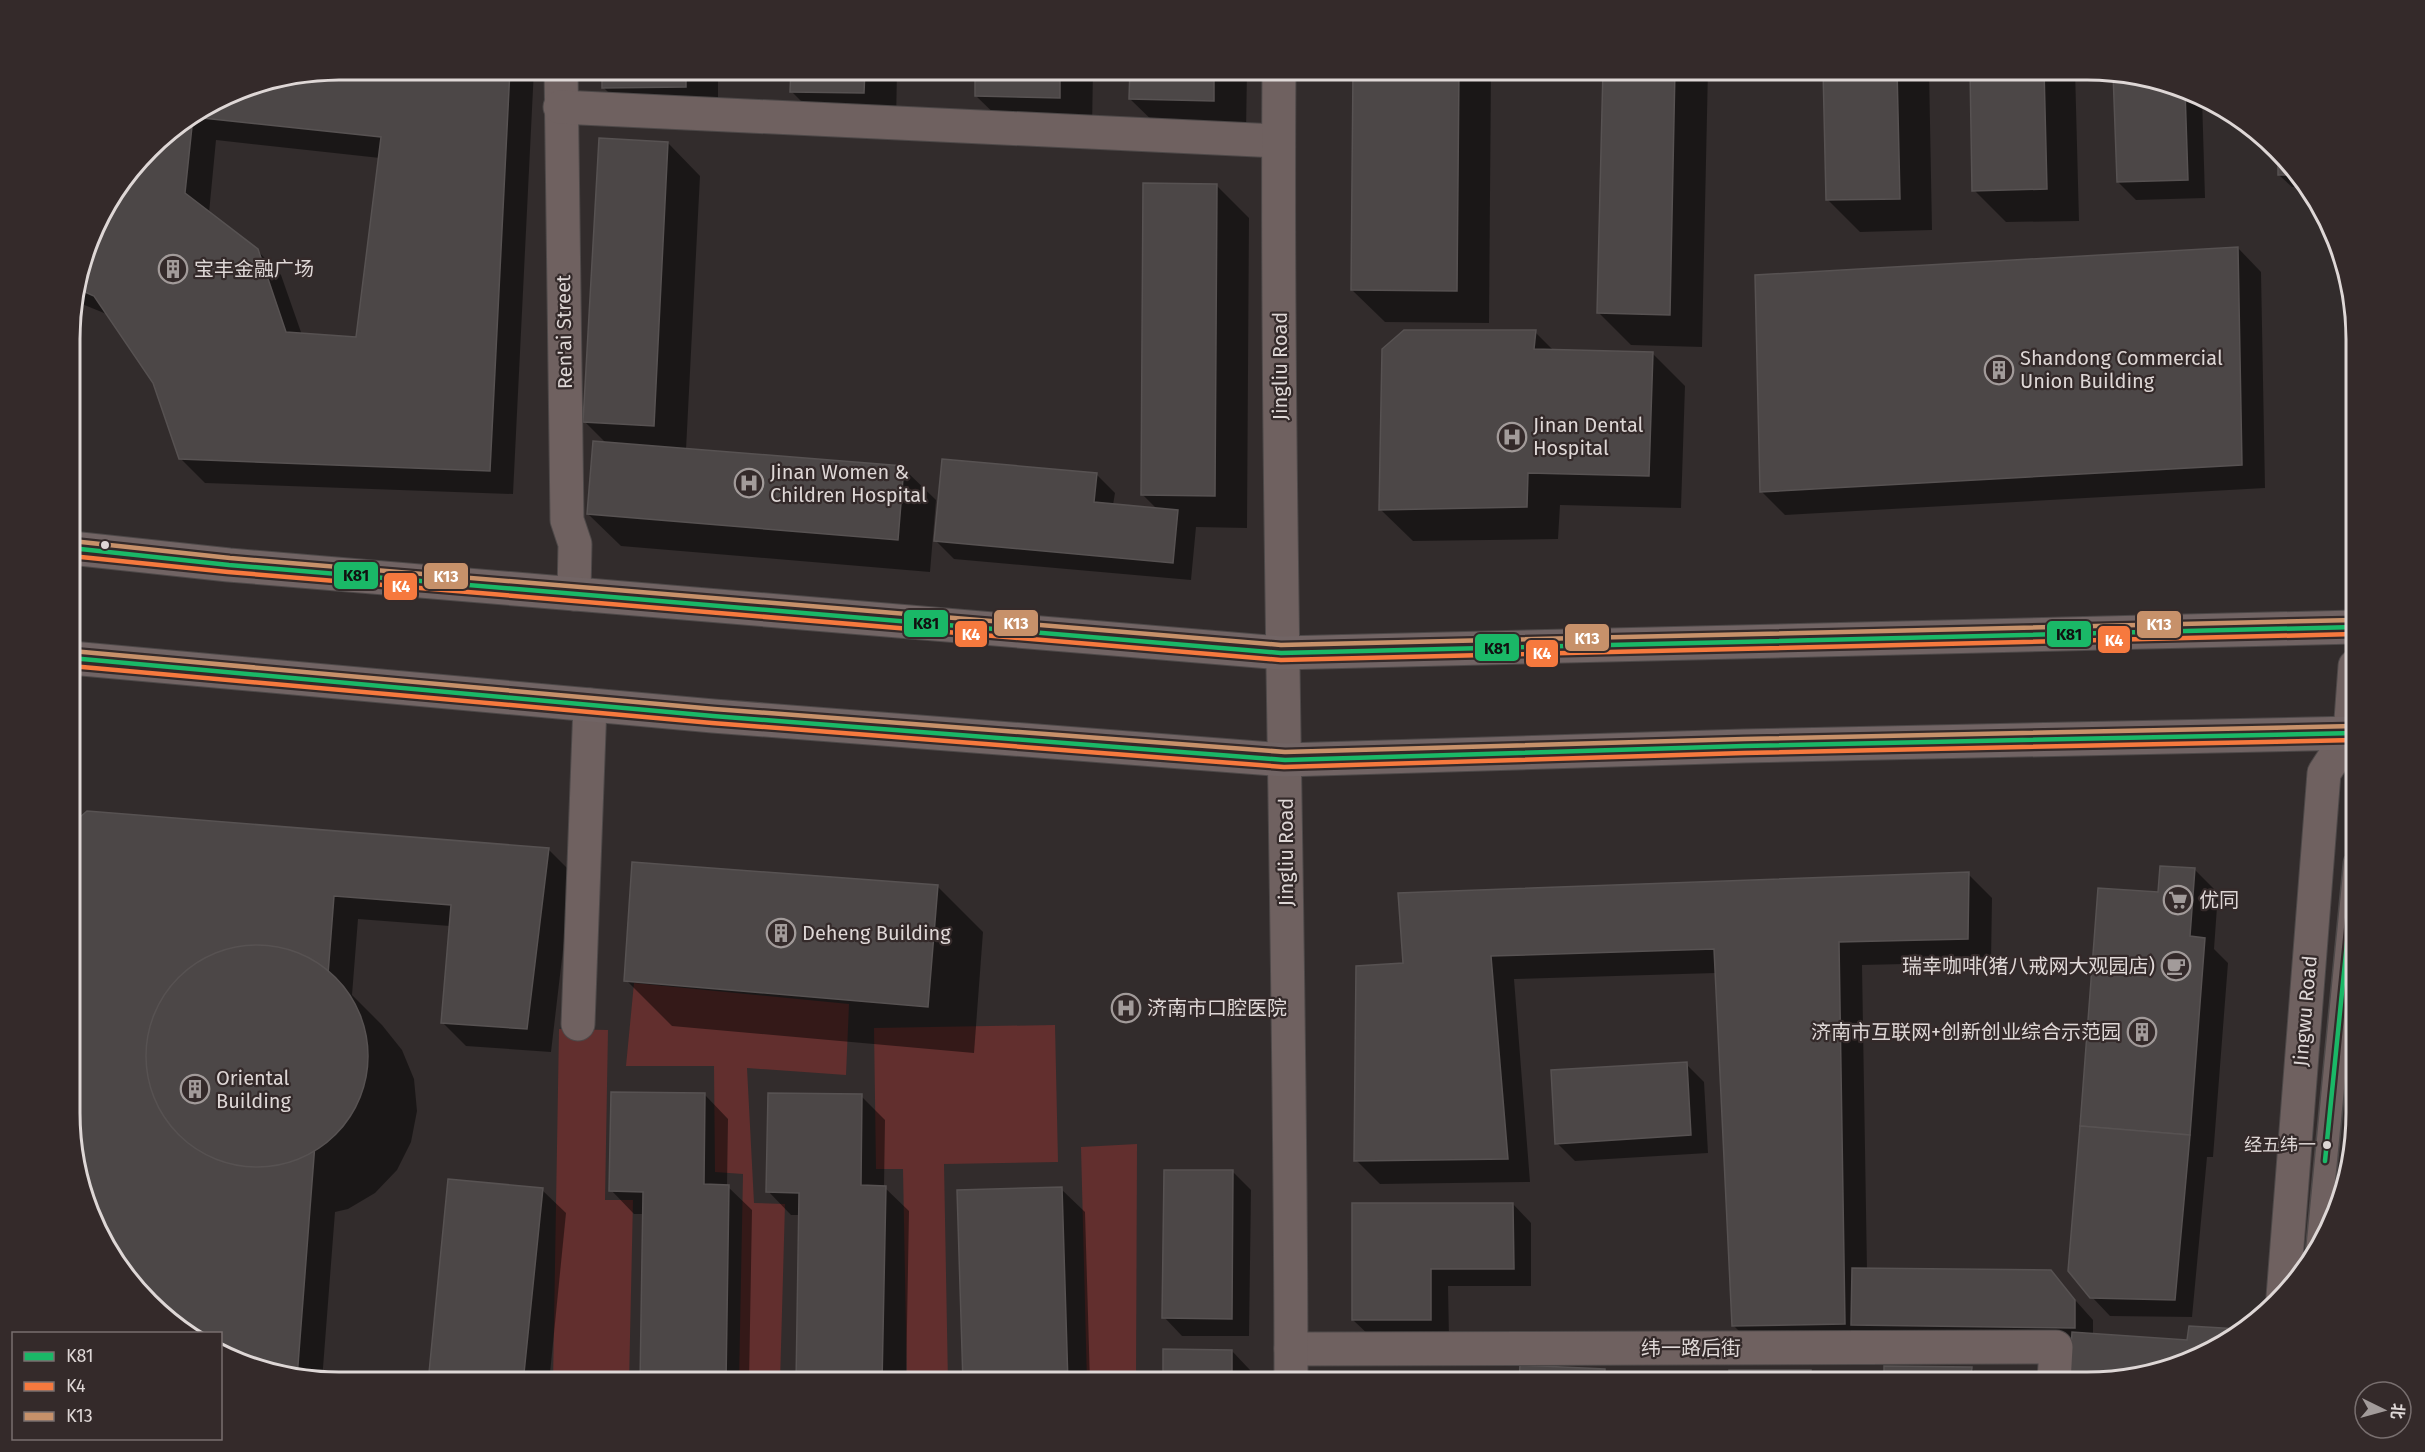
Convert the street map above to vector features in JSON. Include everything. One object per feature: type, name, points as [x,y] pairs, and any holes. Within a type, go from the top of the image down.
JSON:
[{"type":"highway","points":[[80,549],[229,565],[1281,653],[2346,627]]},
{"type":"highway","points":[[80,659],[590,705],[1285,760],[1744,746],[2346,737]]},
{"type":"street","name":"Ren'ai Street","points":[[561,80],[567,520],[575,544],[574,594]]},
{"type":"street","name":"Jingliu Road","points":[[1279,80],[1281,653],[1285,760],[1291,1372]]},
{"type":"street","points":[[560,107],[1278,141]]},
{"type":"street","points":[[578,1024],[590,705]]},
{"type":"street","name":"Jingwu Road","points":[[2284,1280],[2324,773],[2346,747]]},
{"type":"street","name":"纬一路后街","points":[[1291,1349],[2056,1347],[2055,1372]]},
{"type":"lane","name":"Jingwu Road","points":[[2319,1227],[2346,955]]},
{"type":"shaded area","points":[[634,983],[849,1004],[846,1075],[747,1068],[754,1203],[785,1204],[780,1372],[739,1372],[743,1174],[715,1172],[714,1066],[626,1066]]},
{"type":"shaded area","points":[[1055,1025],[1058,1162],[944,1164],[948,1372],[907,1372],[903,1169],[876,1169],[874,1028]]},
{"type":"shaded area","points":[[559,1029],[608,1030],[605,1200],[633,1200],[629,1372],[553,1372]]},
{"type":"shaded area","points":[[1137,1144],[1136,1372],[1087,1372],[1081,1147]]},
{"type":"building","name":"宝丰金融广场","points":[[321,80],[509,80],[490,471],[179,459],[153,383],[94,296],[84,291],[84,288],[99,239],[114,209],[123,194],[155,155],[192,124],[185,193],[258,249],[286,332],[356,337],[381,137],[202,118],[255,93],[304,82]]},
{"type":"building","points":[[602,80],[686,80],[686,87],[602,88]]},
{"type":"building","points":[[791,80],[865,80],[864,93],[790,92]]},
{"type":"building","points":[[975,80],[1060,80],[1060,98],[975,96]]},
{"type":"building","points":[[1130,80],[1214,80],[1214,101],[1129,99]]},
{"type":"building","points":[[1353,80],[1459,80],[1457,291],[1351,290]]},
{"type":"building","points":[[1603,80],[1675,80],[1670,315],[1597,313]]},
{"type":"building","points":[[1823,80],[1897,80],[1900,199],[1826,200]]},
{"type":"building","points":[[1970,80],[2044,80],[2047,189],[1972,191]]},
{"type":"building","points":[[2113,81],[2154,88],[2185,99],[2188,180],[2117,182]]},
{"type":"building","points":[[599,138],[668,142],[654,426],[583,422]]},
{"type":"building","points":[[2278,164],[2287,175],[2278,175]]},
{"type":"building","points":[[1143,183],[1217,184],[1215,496],[1141,495]]},
{"type":"building","name":"Shandong Commercial Union Building","points":[[2238,247],[2242,465],[1760,492],[1755,275]]},
{"type":"building","points":[[1404,330],[1536,330],[1534,349],[1653,352],[1649,476],[1528,473],[1527,507],[1379,510],[1382,349]]},
{"type":"building","name":"Jinan Women & Children Hospital","points":[[593,441],[904,466],[898,540],[587,514]]},
{"type":"building","points":[[942,459],[1097,473],[1094,502],[1178,510],[1173,563],[934,541]]},
{"type":"building","name":"Oriental Building","points":[[87,811],[549,848],[527,1029],[441,1023],[451,905],[334,896],[298,1369],[271,1364],[239,1353],[222,1345],[222,1332],[199,1332],[181,1319],[155,1297],[133,1271],[114,1243],[99,1213],[84,1164],[80,1131],[80,817]]},
{"type":"building","name":"Deheng Building","points":[[632,862],[938,885],[928,1007],[624,981]]},
{"type":"building","name":"济南市互联网+创新创业综合示范园","points":[[2160,866],[2195,868],[2190,936],[2205,938],[2190,1135],[2080,1126],[2098,888],[2158,892]]},
{"type":"building","points":[[1969,872],[1968,939],[1839,942],[1845,1324],[1732,1326],[1714,949],[1491,956],[1508,1159],[1354,1161],[1356,966],[1403,963],[1398,893]]},
{"type":"building","points":[[246,945],[268,945],[300,953],[319,963],[336,977],[350,994],[360,1013],[366,1034],[368,1056],[366,1078],[360,1099],[350,1118],[336,1135],[319,1149],[300,1159],[268,1167],[246,1167],[214,1159],[195,1149],[171,1127],[154,1099],[146,1067],[146,1045],[154,1013],[164,994],[186,970],[214,953]]},
{"type":"building","points":[[1687,1062],[1691,1135],[1555,1144],[1551,1070]]},
{"type":"building","points":[[611,1092],[705,1093],[704,1184],[729,1185],[726,1372],[640,1372],[643,1192],[609,1191]]},
{"type":"building","points":[[768,1093],[862,1094],[861,1185],[886,1186],[882,1372],[796,1372],[799,1193],[766,1192]]},
{"type":"building","points":[[2080,1126],[2190,1135],[2175,1300],[2090,1298],[2068,1271]]},
{"type":"building","points":[[1164,1170],[1233,1170],[1232,1319],[1162,1318]]},
{"type":"building","points":[[448,1179],[543,1188],[524,1372],[429,1372]]},
{"type":"building","points":[[1062,1187],[1068,1372],[963,1372],[957,1190]]},
{"type":"building","points":[[1352,1203],[1513,1203],[1514,1269],[1431,1269],[1431,1320],[1352,1320]]},
{"type":"building","points":[[1852,1268],[2051,1270],[2075,1300],[2075,1328],[1851,1325]]},
{"type":"building","points":[[2189,1326],[2232,1329],[2186,1353],[2154,1364],[2104,1372],[2070,1372],[2072,1332],[2187,1340]]},
{"type":"building","points":[[1163,1349],[1232,1350],[1232,1372],[1163,1372]]},
{"type":"building","points":[[1520,1365],[1605,1369],[1605,1372],[1520,1372]]},
{"type":"building","points":[[1884,1366],[1972,1367],[1972,1372],[1884,1372]]},
{"type":"building","points":[[1729,1370],[1811,1370],[1811,1372],[1729,1372]]},
{"type":"transit line","name":"K13","points":[[80,542],[230,558],[1281,645],[2346,620]]},
{"type":"transit line","name":"K81","points":[[80,549],[229,565],[1281,653],[2346,627]]},
{"type":"transit line","name":"K4","points":[[80,557],[228,572],[1281,660],[2346,634]]},
{"type":"transit line","name":"K13","points":[[80,652],[714,709],[1285,752],[1744,739],[2346,726]]},
{"type":"transit line","name":"K81","points":[[80,659],[713,716],[1285,760],[1744,746],[2346,733]]},
{"type":"transit line","name":"K4","points":[[80,667],[712,723],[1284,767],[1744,753],[2346,740]]},
{"type":"transit line","name":"K81","points":[[2325,1161],[2346,952]]},
{"type":"place","name":"宝丰金融广场","points":[[173,269]]},
{"type":"place","name":"Shandong Commercial Union Building","points":[[1999,370]]},
{"type":"place","name":"Jinan Dental Hospital","points":[[1512,437]]},
{"type":"place","name":"Jinan Women & Children Hospital","points":[[749,483]]},
{"type":"place","name":"优同","points":[[2178,900]]},
{"type":"place","name":"Deheng Building","points":[[781,933]]},
{"type":"place","name":"瑞幸咖啡(猪八戒网大观园店)","points":[[2176,966]]},
{"type":"place","name":"济南市口腔医院","points":[[1126,1008]]},
{"type":"place","name":"济南市互联网+创新创业综合示范园","points":[[2142,1032]]},
{"type":"place","name":"Oriental Building","points":[[195,1089]]},
{"type":"place","name":"经五纬一","points":[[2327,1145]]}]
